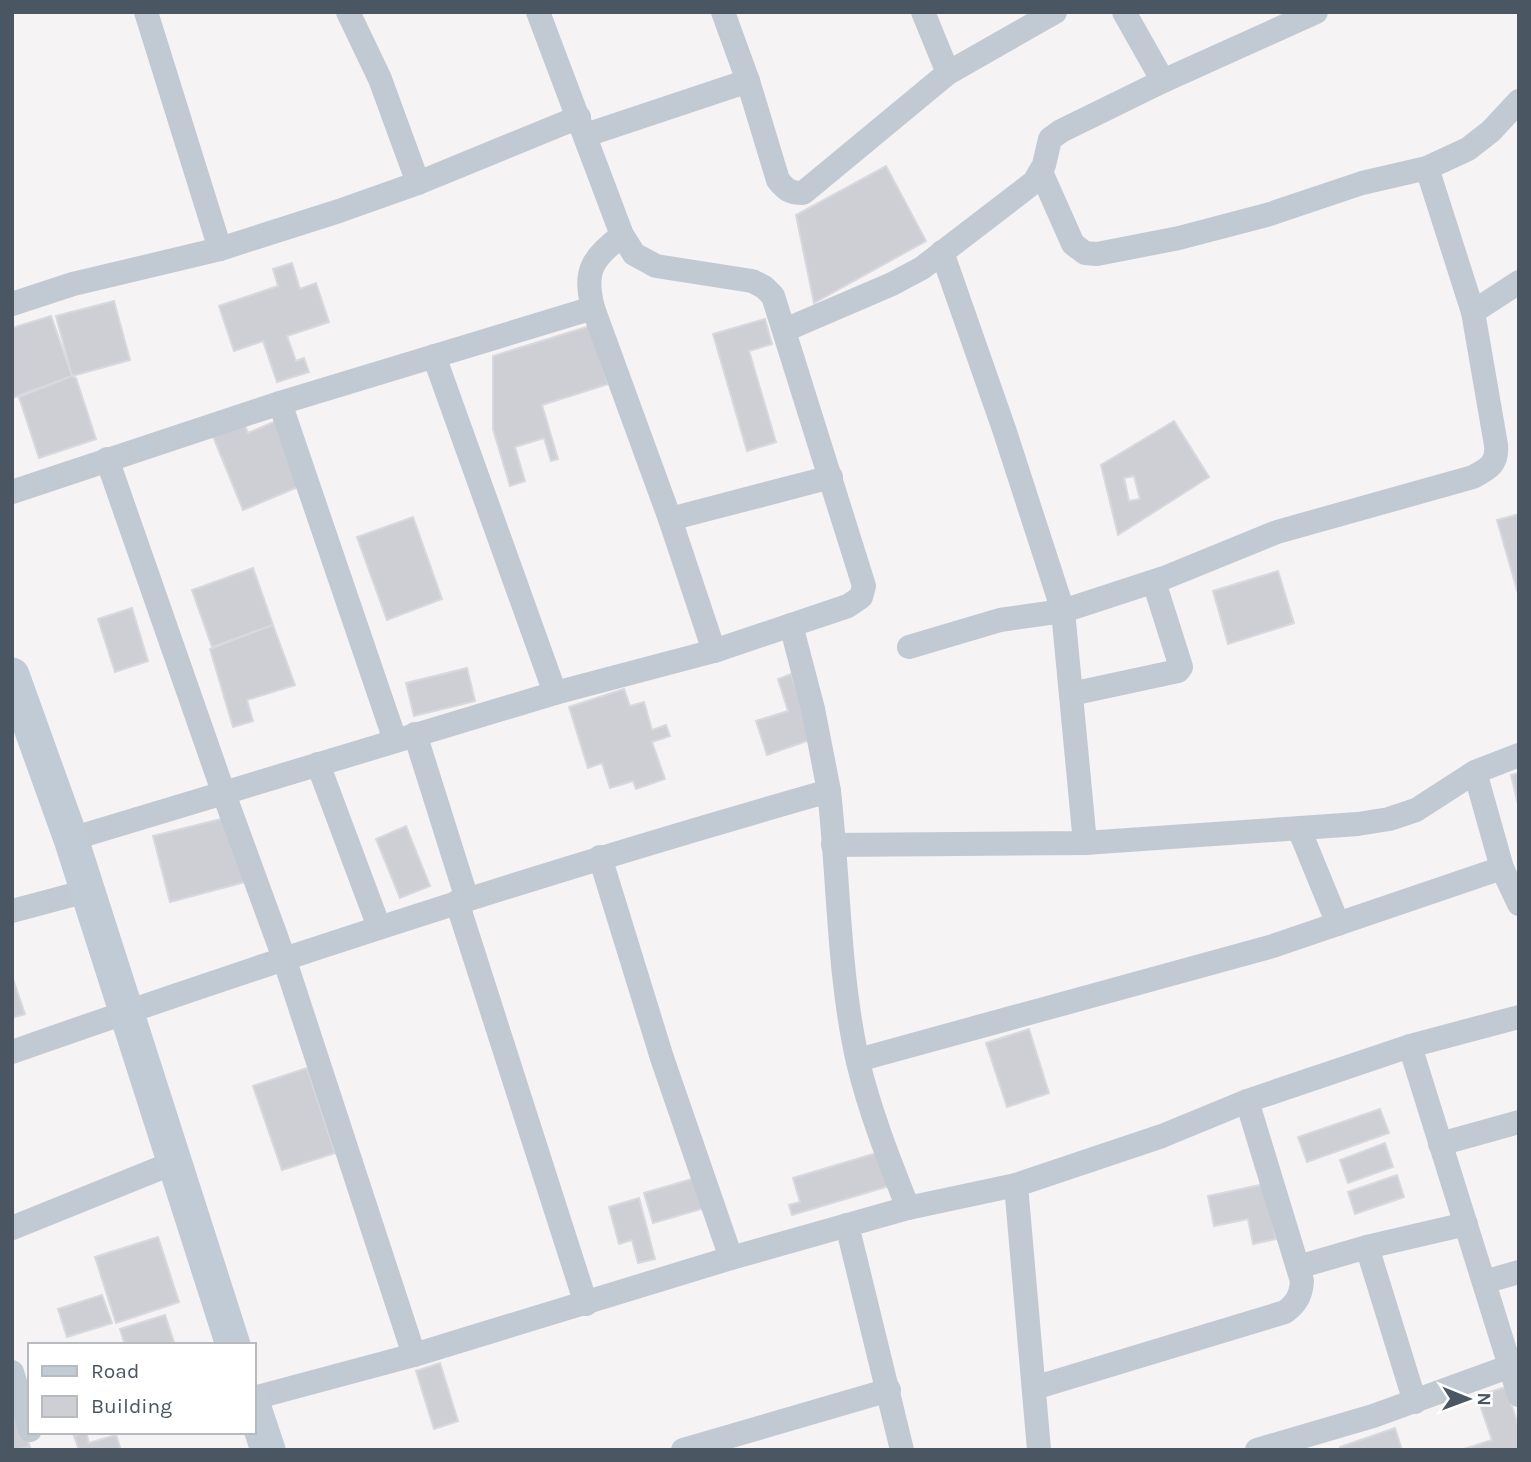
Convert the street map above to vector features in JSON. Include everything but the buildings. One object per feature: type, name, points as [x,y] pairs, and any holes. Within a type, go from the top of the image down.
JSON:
[{"type":"street","points":[[146,12],[220,249]]},
{"type":"street","points":[[348,12],[380,79],[418,183]]},
{"type":"street","points":[[71,839],[555,693],[714,651],[848,606],[861,597],[864,586],[773,296],[752,281],[656,267],[634,254],[622,235],[538,12]]},
{"type":"street","points":[[723,12],[748,81],[778,180],[786,190],[803,192],[948,73],[1055,12]]},
{"type":"street","points":[[923,12],[948,73]]},
{"type":"street","points":[[1124,12],[1163,80]]},
{"type":"street","points":[[785,330],[892,284],[922,268],[1034,182],[1041,172],[1050,139],[1061,131],[1163,80],[1316,12]]},
{"type":"street","points":[[12,304],[73,284],[220,249],[339,211],[582,126],[748,81]]},
{"type":"street","points":[[1041,172],[1073,244],[1085,253],[1097,254],[1179,238],[1270,214],[1362,183],[1427,168],[1468,149],[1491,131],[1519,101]]},
{"type":"street","points":[[909,647],[1000,620],[1063,611],[1154,582],[1276,532],[1473,477],[1491,467],[1497,456],[1496,445],[1473,312],[1427,168]]},
{"type":"street","points":[[622,235],[597,256],[588,275],[588,289],[714,651]]},
{"type":"street","points":[[942,252],[1004,429],[1063,611],[1085,843]]},
{"type":"street","points":[[1473,312],[1519,282]]},
{"type":"street","points":[[12,492],[280,403],[593,308]]},
{"type":"street","points":[[434,356],[555,693]]},
{"type":"street","points":[[280,403],[405,737],[462,900],[586,1304]]},
{"type":"street","points":[[107,459],[284,958],[414,1355]]},
{"type":"street","points":[[670,519],[831,477]]},
{"type":"street","points":[[1071,694],[1178,671],[1181,667],[1154,582]]},
{"type":"street","points":[[791,625],[813,709],[829,790],[845,973],[858,1060],[876,1125],[908,1208]]},
{"type":"street","points":[[12,675],[23,736],[71,839],[232,1343]]},
{"type":"street","points":[[833,845],[1085,843],[1357,824],[1389,819],[1416,810],[1475,772],[1519,755]]},
{"type":"street","points":[[317,764],[379,928]]},
{"type":"street","points":[[1475,772],[1502,868],[1519,904]]},
{"type":"street","points":[[12,1052],[462,900],[829,790]]},
{"type":"street","points":[[1299,829],[1338,924]]},
{"type":"street","points":[[600,857],[662,1058],[731,1258]]},
{"type":"street","points":[[858,1060],[1203,967],[1502,868]]},
{"type":"street","points":[[12,911],[87,891]]},
{"type":"street","points":[[256,1397],[414,1355],[847,1225],[908,1208],[1016,1185],[1162,1136],[1247,1101],[1410,1046],[1519,1017]]},
{"type":"street","points":[[1410,1046],[1484,1282],[1514,1365],[1519,1395]]},
{"type":"street","points":[[1034,1388],[1285,1312],[1295,1305],[1301,1292],[1302,1281],[1247,1101]]},
{"type":"street","points":[[1440,1143],[1519,1122]]},
{"type":"street","points":[[12,1228],[173,1163]]},
{"type":"street","points":[[1016,1185],[1039,1450]]},
{"type":"street","points":[[1298,1267],[1367,1247],[1466,1224]]},
{"type":"street","points":[[847,1225],[902,1450]]},
{"type":"street","points":[[1367,1247],[1415,1402]]},
{"type":"street","points":[[1484,1282],[1519,1272]]},
{"type":"street","points":[[1257,1450],[1373,1416],[1514,1365]]},
{"type":"street","points":[[12,1372],[28,1424]]},
{"type":"street","points":[[683,1450],[717,1445],[889,1390]]},
{"type":"street","points":[[256,1414],[268,1450]]}]
